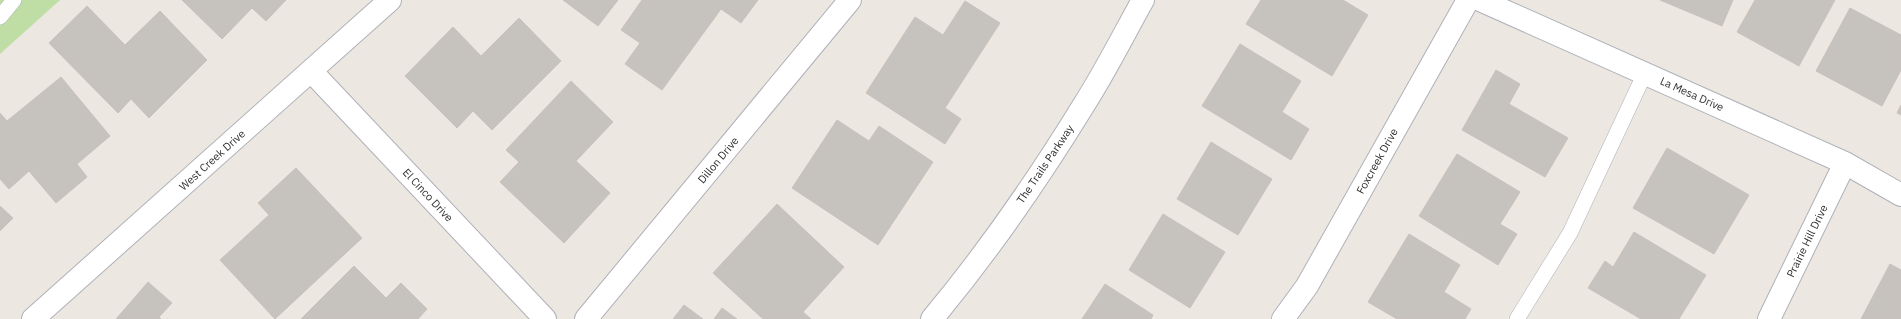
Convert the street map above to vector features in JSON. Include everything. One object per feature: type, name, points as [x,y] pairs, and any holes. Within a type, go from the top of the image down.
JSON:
[{"type":"street","name":"West Creek Drive","points":[[33,319],[312,72],[390,0]]},
{"type":"street","name":"Dillon Drive","points":[[586,319],[850,0]]},
{"type":"street","name":"The Trails Parkway","points":[[932,319],[950,297],[1039,173],[1086,102],[1143,0]]},
{"type":"street","name":"Foxcreek Drive","points":[[1283,319],[1307,286],[1468,0]]},
{"type":"street","name":"La Mesa Drive","points":[[1480,0],[1845,162],[1901,195]]},
{"type":"street","name":"El Cinco Drive","points":[[312,72],[545,319]]},
{"type":"street","name":"Prairie Hill Drive","points":[[1769,319],[1845,162]]},
{"type":"lane","points":[[0,17],[14,0]]},
{"type":"lane","points":[[1517,319],[1570,233],[1645,73]]},
{"type":"green space","points":[[0,0],[60,0],[0,54]]},
{"type":"building","points":[[182,0],[286,0],[266,21],[252,8],[222,39]]},
{"type":"building","points":[[563,0],[618,0],[598,26]]},
{"type":"building","points":[[642,0],[758,0],[741,23],[721,9],[662,90],[625,64],[640,43],[621,30]]},
{"type":"building","points":[[1261,0],[1343,0],[1368,15],[1332,76],[1246,24]]},
{"type":"building","points":[[1660,0],[1733,0],[1722,26]]},
{"type":"building","points":[[1755,0],[1835,0],[1799,66],[1737,32]]},
{"type":"building","points":[[965,1],[1000,23],[945,108],[961,119],[945,144],[866,93],[915,17],[943,35]]},
{"type":"building","points":[[87,6],[125,45],[160,11],[207,60],[149,118],[131,99],[118,113],[49,43]]},
{"type":"building","points":[[1850,8],[1901,35],[1901,70],[1882,106],[1816,71]]},
{"type":"building","points":[[519,18],[561,61],[492,130],[473,111],[457,128],[405,76],[453,27],[481,56]]},
{"type":"building","points":[[1240,44],[1301,81],[1282,112],[1309,129],[1291,160],[1202,106]]},
{"type":"building","points":[[1496,70],[1520,84],[1509,104],[1568,138],[1545,177],[1462,130]]},
{"type":"building","points":[[61,77],[110,136],[77,164],[87,177],[56,203],[29,171],[9,189],[0,179],[0,113],[7,121]]},
{"type":"building","points":[[571,81],[613,122],[576,161],[610,193],[564,243],[500,182],[519,162],[506,150]]},
{"type":"building","points":[[1901,105],[1901,115],[1897,113]]},
{"type":"building","points":[[837,120],[869,141],[879,126],[933,162],[878,245],[792,188]]},
{"type":"building","points":[[1211,142],[1272,179],[1238,235],[1177,199]]},
{"type":"building","points":[[1667,148],[1749,195],[1714,254],[1633,208]]},
{"type":"building","points":[[1457,154],[1520,192],[1500,224],[1517,234],[1498,265],[1419,216]]},
{"type":"building","points":[[296,168],[362,238],[275,319],[220,260],[269,215],[258,203]]},
{"type":"building","points":[[777,204],[844,267],[803,312],[811,319],[763,319],[713,273]]},
{"type":"building","points":[[0,206],[13,218],[0,231]]},
{"type":"building","points":[[1163,214],[1225,252],[1190,308],[1129,270]]},
{"type":"building","points":[[1634,232],[1706,275],[1679,319],[1641,319],[1588,288],[1605,261],[1613,267]]},
{"type":"building","points":[[1409,234],[1460,265],[1444,292],[1471,309],[1465,319],[1397,319],[1368,302]]},
{"type":"building","points":[[1890,264],[1901,270],[1901,319],[1861,319]]},
{"type":"building","points":[[354,266],[386,298],[401,283],[427,309],[418,319],[301,319]]},
{"type":"building","points":[[148,282],[172,303],[159,317],[161,319],[116,319]]},
{"type":"building","points":[[1105,284],[1153,315],[1151,319],[1082,319]]},
{"type":"building","points":[[684,305],[703,319],[673,319]]},
{"type":"building","points":[[722,308],[737,319],[714,319]]}]
